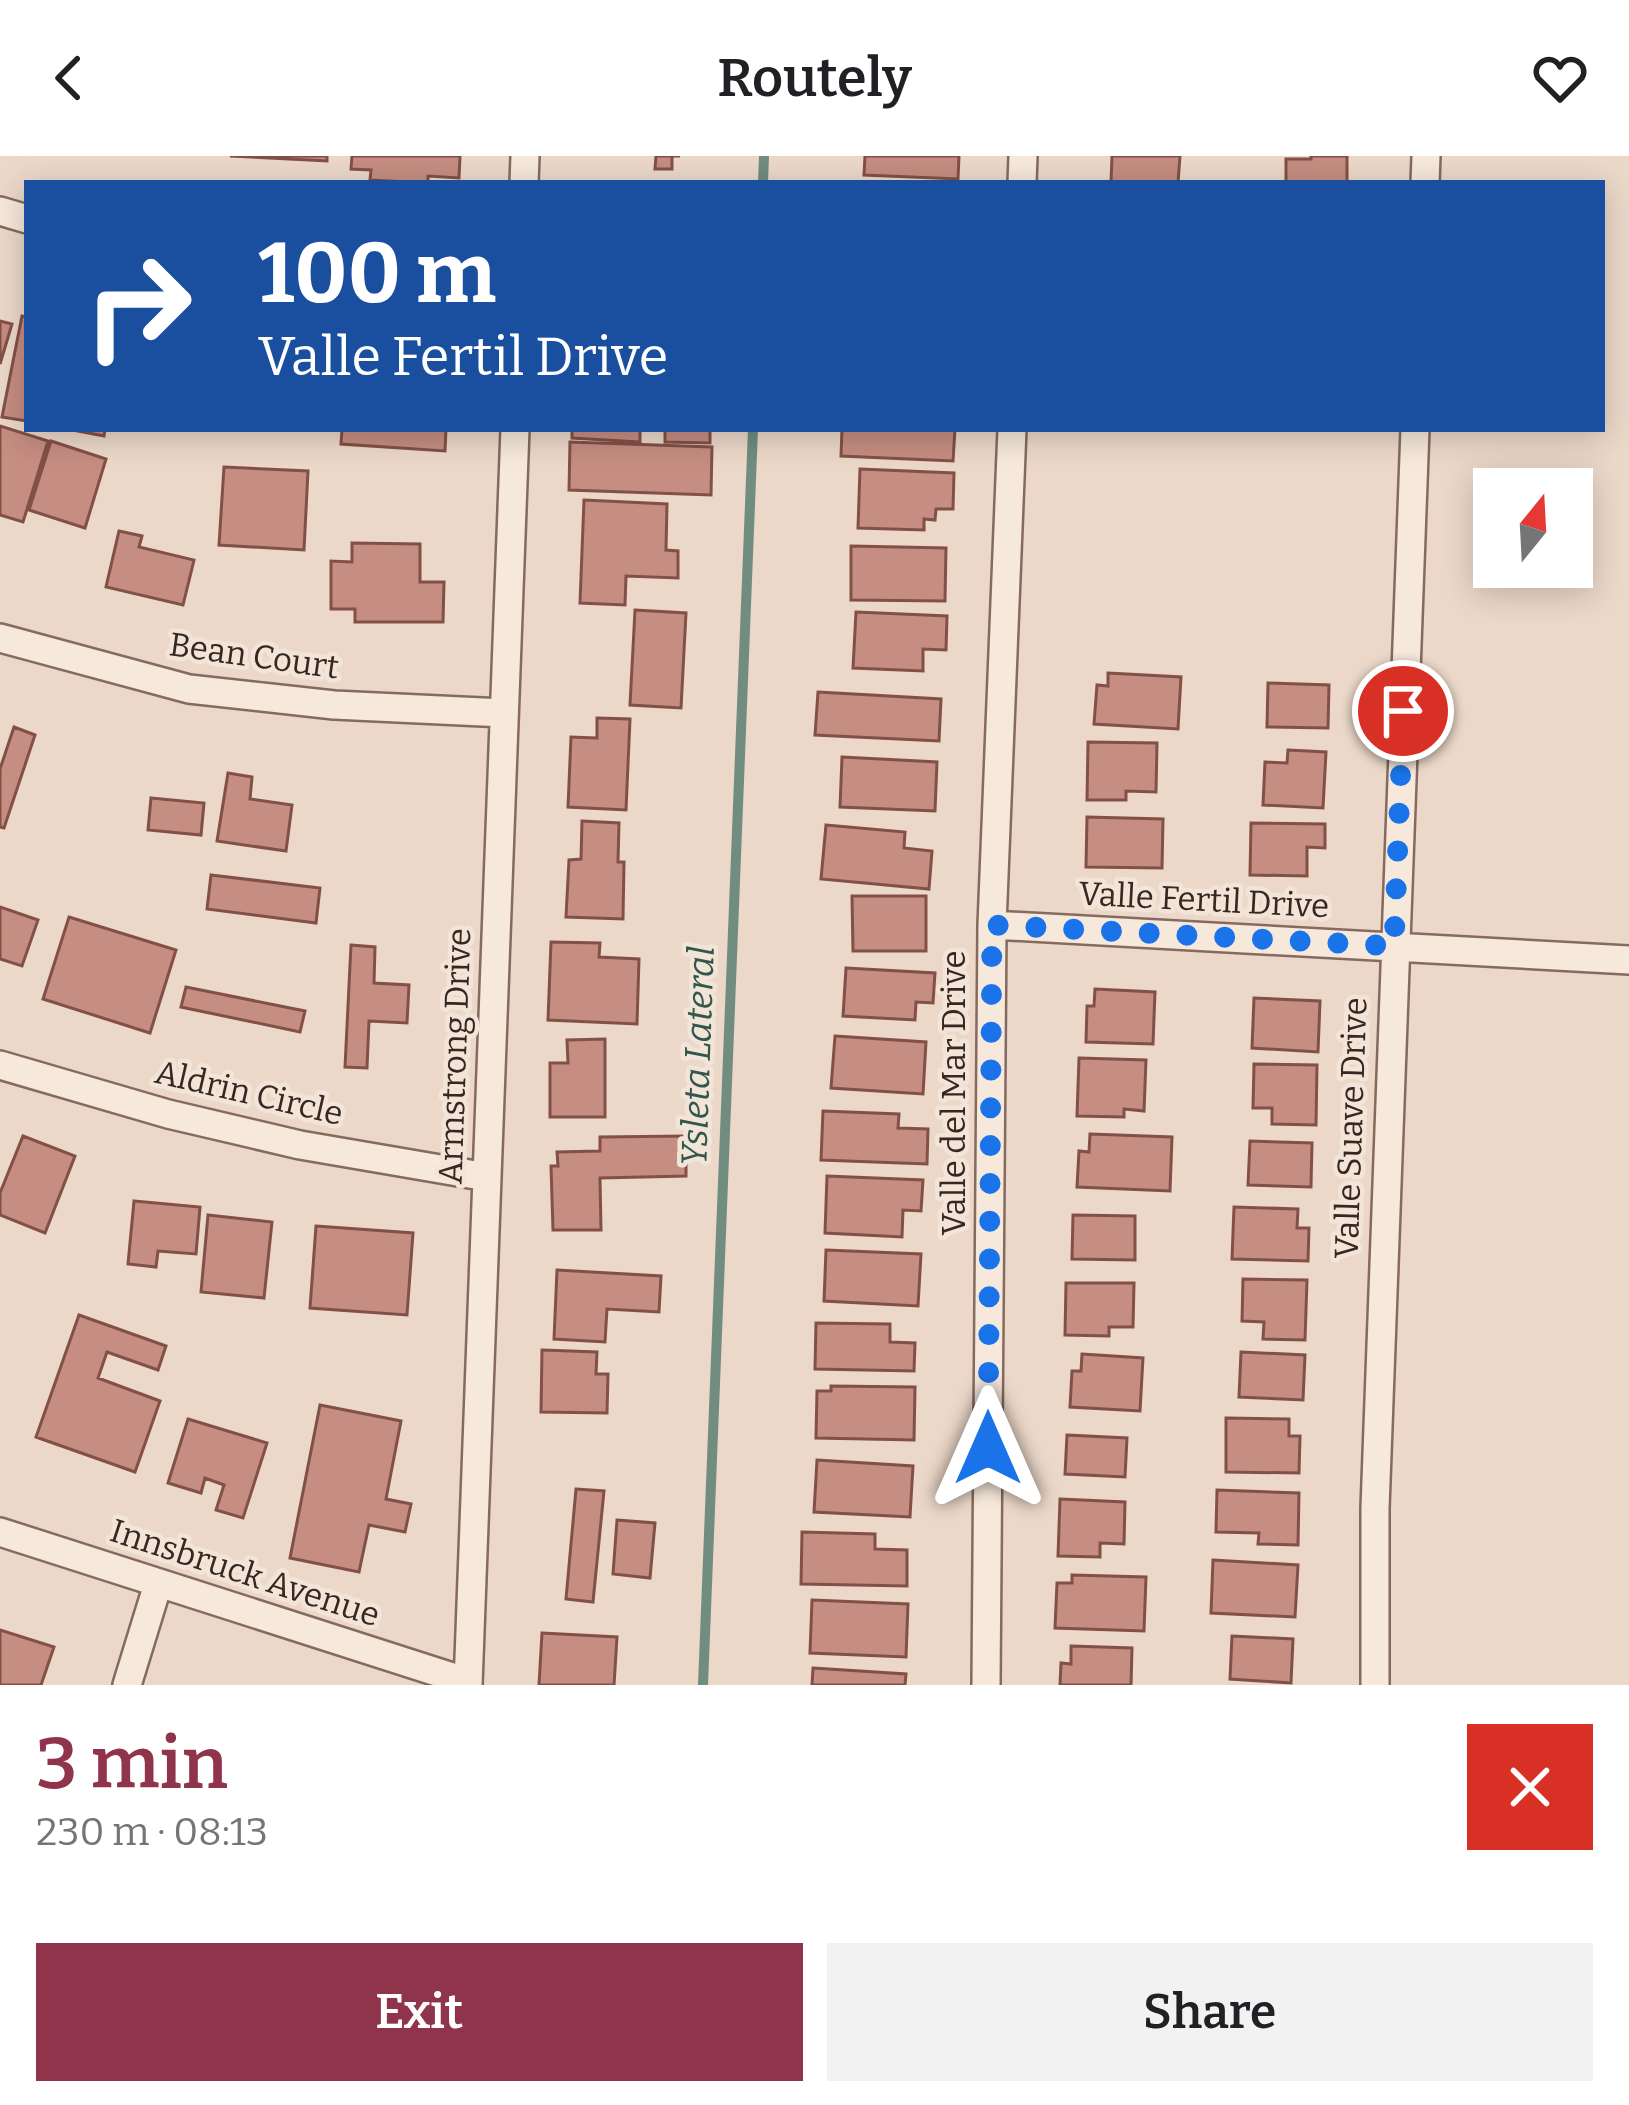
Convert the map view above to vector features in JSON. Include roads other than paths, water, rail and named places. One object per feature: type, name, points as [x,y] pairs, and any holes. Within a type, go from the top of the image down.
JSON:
[{"type":"street","name":"Armstrong Drive","points":[[468,1683],[514,432]]},
{"type":"street","name":"Valle del Mar Drive","points":[[986,1685],[992,925],[1012,432]]},
{"type":"street","name":"Valle Suave Drive","points":[[1375,1685],[1375,1508],[1414,432]]},
{"type":"street","name":"Bean Court","points":[[0,638],[189,688],[334,705],[504,712]]},
{"type":"street","name":"Valle Fertil Drive","points":[[992,925],[1629,959]]},
{"type":"street","name":"Aldrin Circle","points":[[0,1065],[256,1135],[487,1177]]},
{"type":"street","name":"Innsbruck Avenue","points":[[0,1532],[468,1683]]},
{"type":"street","points":[[127,1685],[158,1584]]},
{"type":"waterway","name":"Ysleta Lateral","points":[[763,180],[764,156]]},
{"type":"waterway","name":"Ysleta Lateral","points":[[703,1685],[753,432]]}]
